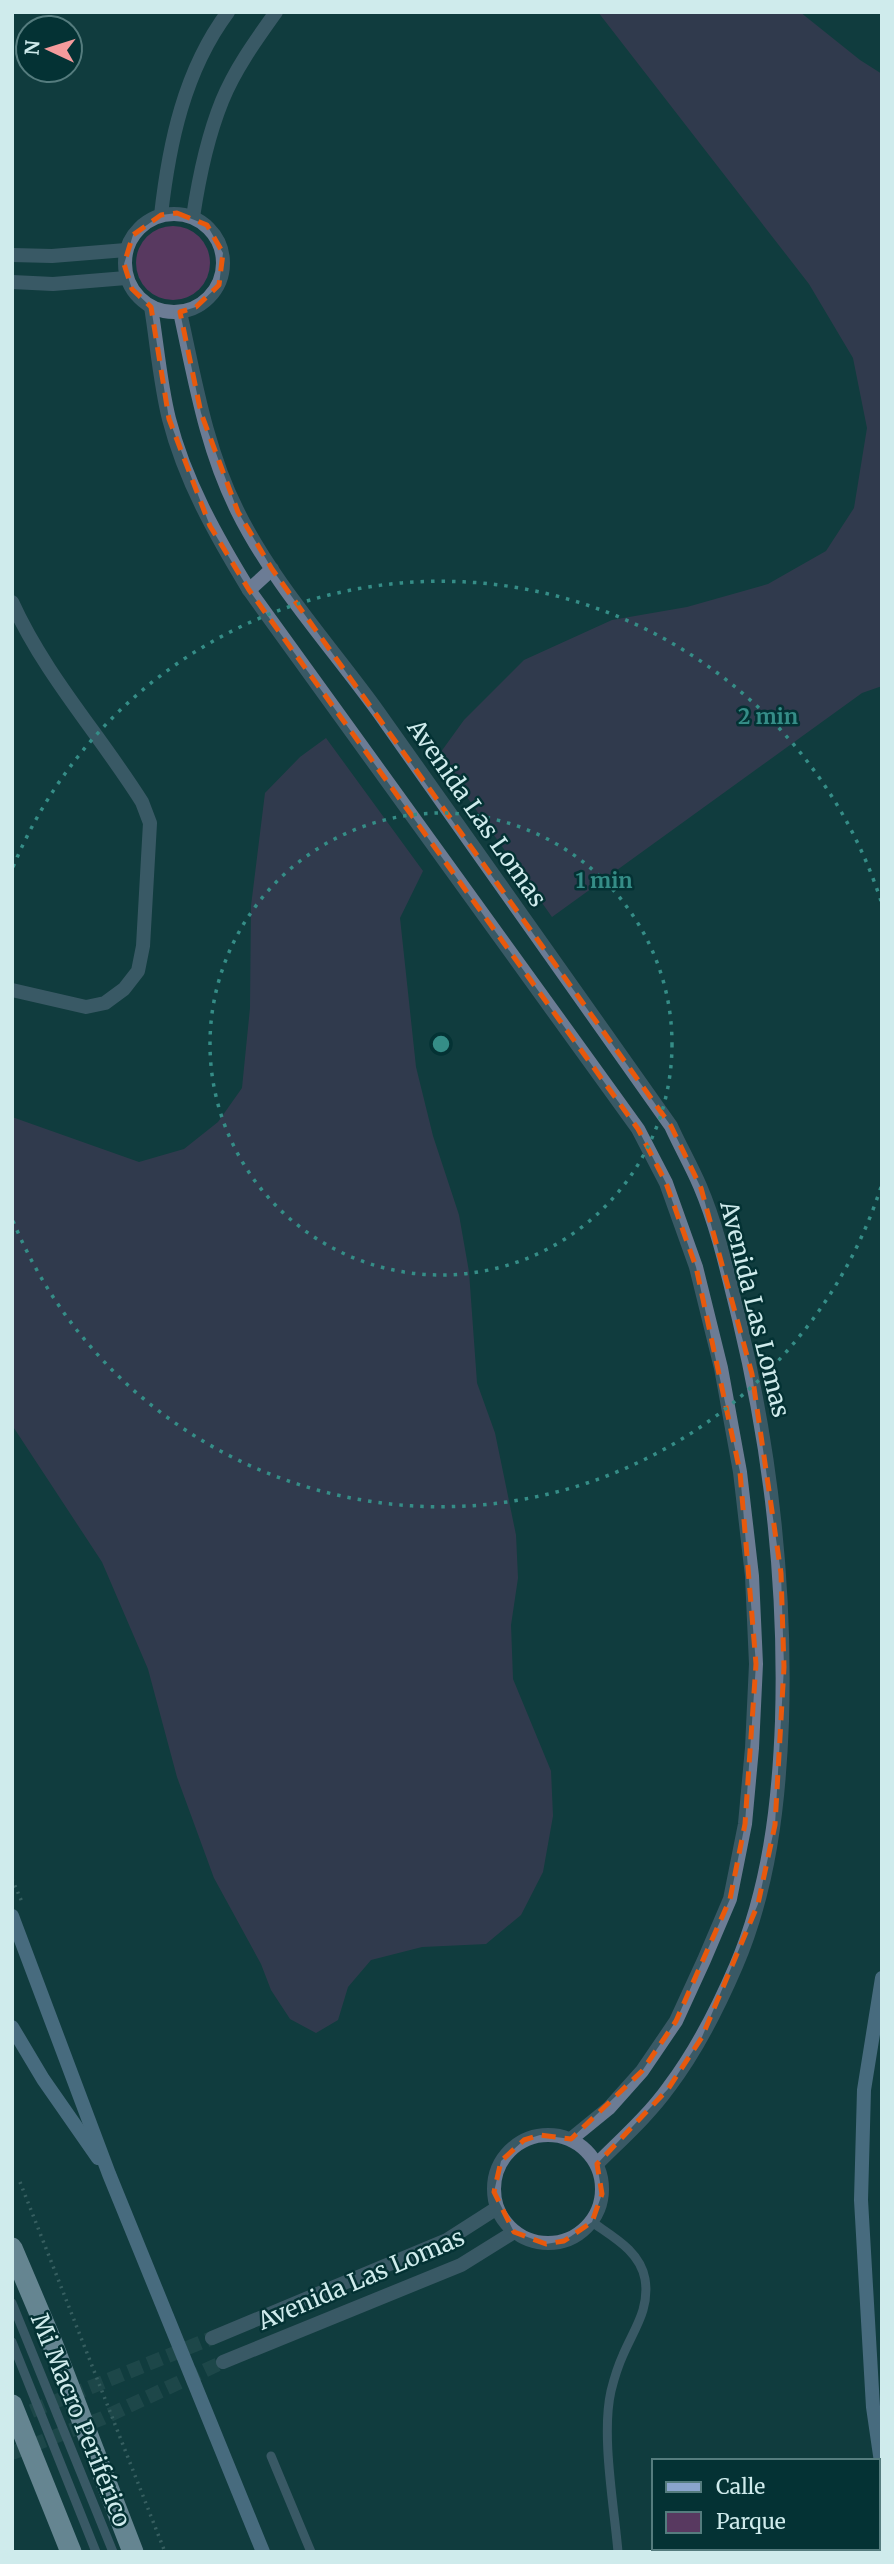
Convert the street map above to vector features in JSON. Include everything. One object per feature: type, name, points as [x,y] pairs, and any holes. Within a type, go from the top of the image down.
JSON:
[{"type":"highway","points":[[12,2248],[134,2552]]},
{"type":"highway","points":[[12,2405],[71,2552]]},
{"type":"main road","points":[[12,1916],[109,2174],[263,2552]]},
{"type":"main road","points":[[882,1978],[864,2090],[861,2200],[873,2407],[882,2469]]},
{"type":"main road","points":[[12,2027],[43,2079],[109,2174]]},
{"type":"street","points":[[161,215],[174,131],[189,83],[216,28],[228,12]]},
{"type":"street","points":[[193,217],[208,144],[222,99],[250,48],[276,12]]},
{"type":"street","points":[[177,213],[193,217],[207,225],[217,238],[223,253],[219,285],[209,298],[196,307],[180,312],[166,312],[151,307],[132,289],[126,278],[126,250],[133,234],[145,222],[161,215],[177,213]]},
{"type":"street","points":[[12,255],[52,256],[126,250]]},
{"type":"street","points":[[12,282],[53,284],[126,278]]},
{"type":"street","name":"Avenida Las Lomas","points":[[151,307],[169,419],[187,473],[210,526],[248,590],[638,1129],[666,1182],[696,1267],[720,1368],[740,1472],[752,1576],[756,1664],[745,1824],[730,1899],[676,2021],[642,2071],[609,2108],[571,2139]]},
{"type":"street","name":"Avenida Las Lomas","points":[[180,312],[201,413],[216,463],[238,512],[272,569],[361,688],[671,1126],[701,1188],[727,1273],[752,1374],[768,1465],[780,1573],[784,1667],[775,1825],[758,1904],[737,1965],[702,2037],[668,2089],[597,2164]]},
{"type":"street","points":[[248,590],[272,569]]},
{"type":"street","points":[[12,602],[24,628],[48,666],[142,802],[150,823],[143,946],[138,971],[124,989],[105,1003],[86,1007],[12,990]]},
{"type":"street","points":[[540,2135],[571,2139],[586,2150],[597,2164],[602,2194],[599,2208],[592,2222],[579,2234],[564,2241],[546,2244],[529,2241],[514,2232],[497,2208],[495,2176],[501,2161],[511,2149],[524,2140],[540,2135]]},
{"type":"street","name":"Avenida Las Lomas","points":[[212,2339],[447,2240],[497,2208]]},
{"type":"street","name":"Avenida Las Lomas","points":[[223,2362],[461,2265],[514,2232]]},
{"type":"lane","points":[[592,2222],[634,2254],[645,2277],[646,2301],[611,2392],[607,2429],[618,2552]]},
{"type":"lane","name":"Mi Macro Periférico","points":[[12,2303],[113,2552]]},
{"type":"lane","name":"Mi Macro Periférico","points":[[12,2342],[96,2552]]},
{"type":"lane","points":[[271,2456],[311,2552]]},
{"type":"path","points":[[20,2182],[165,2552]]},
{"type":"highlighted area","points":[[177,213],[207,225],[223,253],[219,285],[196,307],[180,312],[201,413],[238,512],[272,569],[671,1126],[701,1188],[752,1374],[781,1573],[784,1667],[775,1825],[758,1904],[702,2037],[668,2089],[597,2164],[602,2194],[592,2222],[564,2241],[546,2244],[514,2232],[494,2192],[501,2161],[524,2140],[540,2135],[571,2139],[642,2071],[676,2021],[730,1899],[745,1824],[756,1664],[740,1472],[696,1267],[666,1183],[638,1129],[249,590],[210,526],[169,419],[151,307],[132,289],[124,264],[133,235],[161,215]]},
{"type":"green space","points":[[598,12],[800,12],[860,60],[882,74],[882,686],[862,693],[552,917],[438,756],[464,720],[524,660],[612,620],[687,607],[768,584],[826,551],[854,508],[867,428],[853,358],[809,284]]},
{"type":"green space","points":[[166,226],[180,226],[194,232],[204,242],[210,263],[208,277],[194,294],[180,300],[166,300],[152,294],[142,284],[136,270],[136,256],[142,242],[152,232]]},
{"type":"green space","points":[[326,738],[423,871],[400,918],[416,1067],[433,1136],[459,1215],[469,1272],[477,1383],[495,1433],[516,1535],[518,1578],[511,1625],[513,1679],[551,1771],[553,1816],[543,1872],[521,1915],[486,1944],[422,1947],[371,1960],[348,1987],[338,2020],[316,2033],[290,2019],[271,1990],[261,1964],[214,1878],[177,1777],[148,1669],[102,1562],[12,1425],[12,1117],[139,1162],[184,1149],[218,1122],[242,1088],[250,1008],[251,906],[265,793],[300,757]]},
{"type":"tunnel","points":[[12,2419],[212,2338]]},
{"type":"tunnel","points":[[12,2453],[103,2418],[223,2362]]}]
